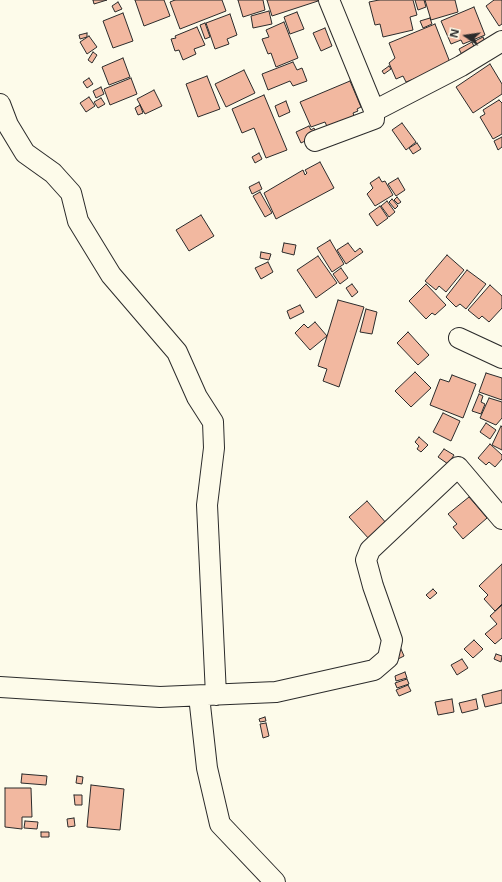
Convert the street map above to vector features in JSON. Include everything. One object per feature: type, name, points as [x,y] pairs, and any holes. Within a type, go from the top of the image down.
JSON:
[{"type":"street","points":[[315,141],[374,119],[374,111],[329,0]]},
{"type":"street","points":[[374,111],[461,66],[502,41]]},
{"type":"street","points":[[0,104],[8,125],[25,153],[53,173],[71,194],[78,221],[111,275],[177,352],[197,397],[213,422],[214,448],[207,505],[207,768],[220,824],[275,882]]},
{"type":"street","points":[[459,338],[502,358]]},
{"type":"street","points":[[0,687],[160,697],[276,692],[374,670],[388,658],[392,640],[373,586],[366,560],[370,550],[458,467],[502,519]]},
{"type":"building","points":[[93,0],[107,0],[94,4]]},
{"type":"building","points":[[135,0],[164,0],[170,16],[144,26]]},
{"type":"building","points":[[175,0],[222,0],[226,11],[180,29],[170,2]]},
{"type":"building","points":[[238,0],[263,0],[265,10],[243,17]]},
{"type":"building","points":[[267,0],[318,0],[318,1],[272,16]]},
{"type":"building","points":[[379,0],[413,0],[417,15],[410,17],[413,30],[383,37],[380,24],[375,25],[369,2]]},
{"type":"building","points":[[415,0],[424,0],[426,7],[418,10]]},
{"type":"building","points":[[425,0],[455,0],[458,12],[431,20]]},
{"type":"building","points":[[494,0],[502,0],[502,24],[499,26],[486,6]]},
{"type":"building","points":[[118,2],[122,9],[115,12],[112,6]]},
{"type":"building","points":[[474,7],[485,35],[463,44],[461,40],[451,44],[441,21]]},
{"type":"building","points":[[269,11],[272,24],[253,28],[251,16]]},
{"type":"building","points":[[297,12],[304,29],[290,34],[284,17]]},
{"type":"building","points":[[123,13],[133,41],[113,48],[103,21]]},
{"type":"building","points":[[230,14],[237,35],[227,39],[229,44],[215,49],[206,23]]},
{"type":"building","points":[[430,18],[432,24],[423,28],[420,21]]},
{"type":"building","points":[[284,22],[298,58],[276,67],[271,53],[268,54],[262,39],[269,37],[266,30]]},
{"type":"building","points":[[205,23],[210,37],[205,39],[200,25]]},
{"type":"building","points":[[435,24],[451,65],[406,82],[403,76],[396,79],[389,63],[395,58],[389,43]]},
{"type":"building","points":[[197,27],[205,45],[194,49],[196,54],[183,60],[179,50],[175,51],[171,39]]},
{"type":"building","points":[[325,28],[332,46],[321,51],[313,33]]},
{"type":"building","points":[[87,33],[87,37],[80,39],[79,35]]},
{"type":"building","points":[[89,36],[97,47],[87,54],[80,42]]},
{"type":"building","points":[[483,37],[487,46],[479,50],[475,41]]},
{"type":"building","points":[[472,42],[476,51],[463,57],[459,49]]},
{"type":"building","points":[[93,52],[97,55],[92,63],[88,60]]},
{"type":"building","points":[[123,58],[130,77],[109,85],[102,67]]},
{"type":"building","points":[[293,62],[297,70],[302,68],[307,81],[293,86],[290,81],[268,90],[262,74]]},
{"type":"building","points":[[490,64],[502,84],[502,94],[473,113],[456,87]]},
{"type":"building","points":[[389,66],[391,69],[384,74],[382,71]]},
{"type":"building","points":[[244,70],[255,93],[226,107],[215,84]]},
{"type":"building","points":[[207,76],[220,109],[198,117],[186,84]]},
{"type":"building","points":[[89,78],[93,84],[87,88],[83,82]]},
{"type":"building","points":[[131,78],[137,94],[110,105],[104,89]]},
{"type":"building","points":[[350,81],[361,107],[357,109],[358,111],[353,113],[356,121],[330,133],[325,122],[311,127],[300,102]]},
{"type":"building","points":[[101,87],[104,94],[96,98],[93,91]]},
{"type":"building","points":[[154,90],[162,106],[145,114],[137,99]]},
{"type":"building","points":[[264,95],[287,150],[266,158],[254,128],[242,133],[232,109]]},
{"type":"building","points":[[89,97],[95,106],[86,112],[80,103]]},
{"type":"building","points":[[101,98],[105,104],[98,108],[94,102]]},
{"type":"building","points":[[499,100],[502,103],[502,134],[493,139],[480,117],[485,114],[483,110]]},
{"type":"building","points":[[286,101],[290,112],[279,117],[275,106]]},
{"type":"building","points":[[140,105],[143,113],[138,115],[135,108]]},
{"type":"building","points":[[402,123],[416,142],[406,150],[392,130]]},
{"type":"building","points":[[309,126],[311,130],[314,128],[317,135],[301,143],[296,132]]},
{"type":"building","points":[[502,137],[502,147],[498,150],[494,141]]},
{"type":"building","points":[[417,143],[421,149],[413,154],[409,148]]},
{"type":"building","points":[[259,153],[262,159],[255,163],[252,157]]},
{"type":"building","points":[[320,162],[334,188],[276,219],[264,193],[303,170],[305,175],[307,173],[305,170]]},
{"type":"building","points":[[379,177],[382,182],[385,181],[393,195],[375,206],[367,194],[373,188],[370,183]]},
{"type":"building","points":[[398,178],[405,190],[396,196],[388,184]]},
{"type":"building","points":[[259,182],[262,189],[252,194],[249,187]]},
{"type":"building","points":[[260,192],[272,213],[265,217],[253,196]]},
{"type":"building","points":[[397,197],[401,202],[398,204],[394,200]]},
{"type":"building","points":[[392,199],[398,206],[395,209],[389,202]]},
{"type":"building","points":[[387,201],[395,212],[389,217],[381,206]]},
{"type":"building","points":[[380,206],[388,218],[377,226],[369,214]]},
{"type":"building","points":[[201,215],[214,236],[189,251],[176,230]]},
{"type":"building","points":[[330,240],[344,264],[332,272],[317,248]]},
{"type":"building","points":[[284,243],[296,245],[294,255],[282,252]]},
{"type":"building","points":[[348,243],[355,252],[360,248],[363,252],[346,264],[337,250]]},
{"type":"building","points":[[261,252],[271,254],[269,260],[260,258]]},
{"type":"building","points":[[447,255],[464,270],[446,292],[439,286],[436,290],[425,281]]},
{"type":"building","points":[[318,256],[337,283],[316,298],[297,270]]},
{"type":"building","points":[[268,262],[273,272],[261,279],[255,268]]},
{"type":"building","points":[[341,268],[348,278],[340,284],[333,274]]},
{"type":"building","points":[[467,270],[486,284],[466,309],[460,304],[456,307],[446,297]]},
{"type":"building","points":[[352,284],[358,292],[352,297],[346,288]]},
{"type":"building","points":[[426,284],[446,305],[435,315],[432,313],[426,319],[409,301]]},
{"type":"building","points":[[490,285],[502,296],[502,308],[489,322],[482,316],[479,319],[468,310]]},
{"type":"building","points":[[338,300],[364,307],[339,387],[323,381],[327,369],[318,366]]},
{"type":"building","points":[[300,305],[304,312],[290,319],[287,311]]},
{"type":"building","points":[[366,309],[377,312],[372,334],[360,332]]},
{"type":"building","points":[[315,322],[327,336],[310,350],[295,333],[304,324],[308,328]]},
{"type":"building","points":[[408,332],[429,355],[418,365],[397,343]]},
{"type":"building","points":[[415,372],[431,388],[411,407],[395,391]]},
{"type":"building","points":[[486,373],[502,378],[502,400],[479,392]]},
{"type":"building","points":[[452,375],[476,384],[463,418],[430,405],[440,379],[449,382]]},
{"type":"building","points":[[479,394],[483,396],[481,402],[485,404],[481,414],[472,411]]},
{"type":"building","points":[[489,398],[502,402],[502,418],[496,425],[480,418]]},
{"type":"building","points":[[443,413],[460,421],[451,441],[433,432]]},
{"type":"building","points":[[486,423],[496,430],[490,439],[480,432]]},
{"type":"building","points":[[501,426],[502,427],[502,450],[492,445]]},
{"type":"building","points":[[419,437],[428,445],[421,452],[417,449],[419,446],[415,442]]},
{"type":"building","points":[[490,444],[502,455],[502,459],[495,467],[489,462],[486,465],[478,458]]},
{"type":"building","points":[[444,449],[454,455],[448,464],[438,457]]},
{"type":"building","points":[[469,497],[487,518],[463,539],[453,527],[457,524],[448,514]]},
{"type":"building","points":[[367,501],[387,524],[370,540],[349,517]]},
{"type":"building","points":[[502,564],[502,604],[495,611],[484,599],[488,595],[479,586]]},
{"type":"building","points":[[433,589],[437,593],[430,599],[426,595]]},
{"type":"building","points":[[502,605],[502,638],[495,644],[485,634],[497,624],[490,616]]},
{"type":"building","points":[[474,640],[483,649],[473,658],[464,649]]},
{"type":"building","points":[[401,649],[404,656],[398,659],[395,651]]},
{"type":"building","points":[[496,654],[502,656],[501,662],[494,659]]},
{"type":"building","points":[[462,659],[468,668],[457,675],[451,665]]},
{"type":"building","points":[[405,672],[407,678],[396,681],[395,676]]},
{"type":"building","points":[[407,679],[409,684],[397,688],[395,683]]},
{"type":"building","points":[[408,685],[411,691],[399,696],[396,690]]},
{"type":"building","points":[[502,690],[502,703],[485,707],[482,695]]},
{"type":"building","points":[[452,699],[454,712],[438,715],[435,702]]},
{"type":"building","points":[[476,699],[478,709],[462,713],[459,703]]},
{"type":"building","points":[[265,717],[266,721],[260,722],[259,719]]},
{"type":"building","points":[[266,723],[269,736],[263,738],[260,724]]},
{"type":"building","points":[[22,774],[47,776],[46,785],[21,783]]},
{"type":"building","points":[[77,776],[83,777],[82,784],[76,783]]},
{"type":"building","points":[[91,785],[124,789],[120,830],[87,827]]},
{"type":"building","points":[[5,788],[31,788],[32,817],[22,817],[22,829],[5,827]]},
{"type":"building","points":[[74,795],[82,795],[82,805],[75,805]]},
{"type":"building","points":[[74,818],[75,826],[68,827],[67,819]]},
{"type":"building","points":[[25,821],[38,822],[37,829],[24,828]]},
{"type":"building","points":[[41,832],[49,832],[49,837],[41,837]]}]
